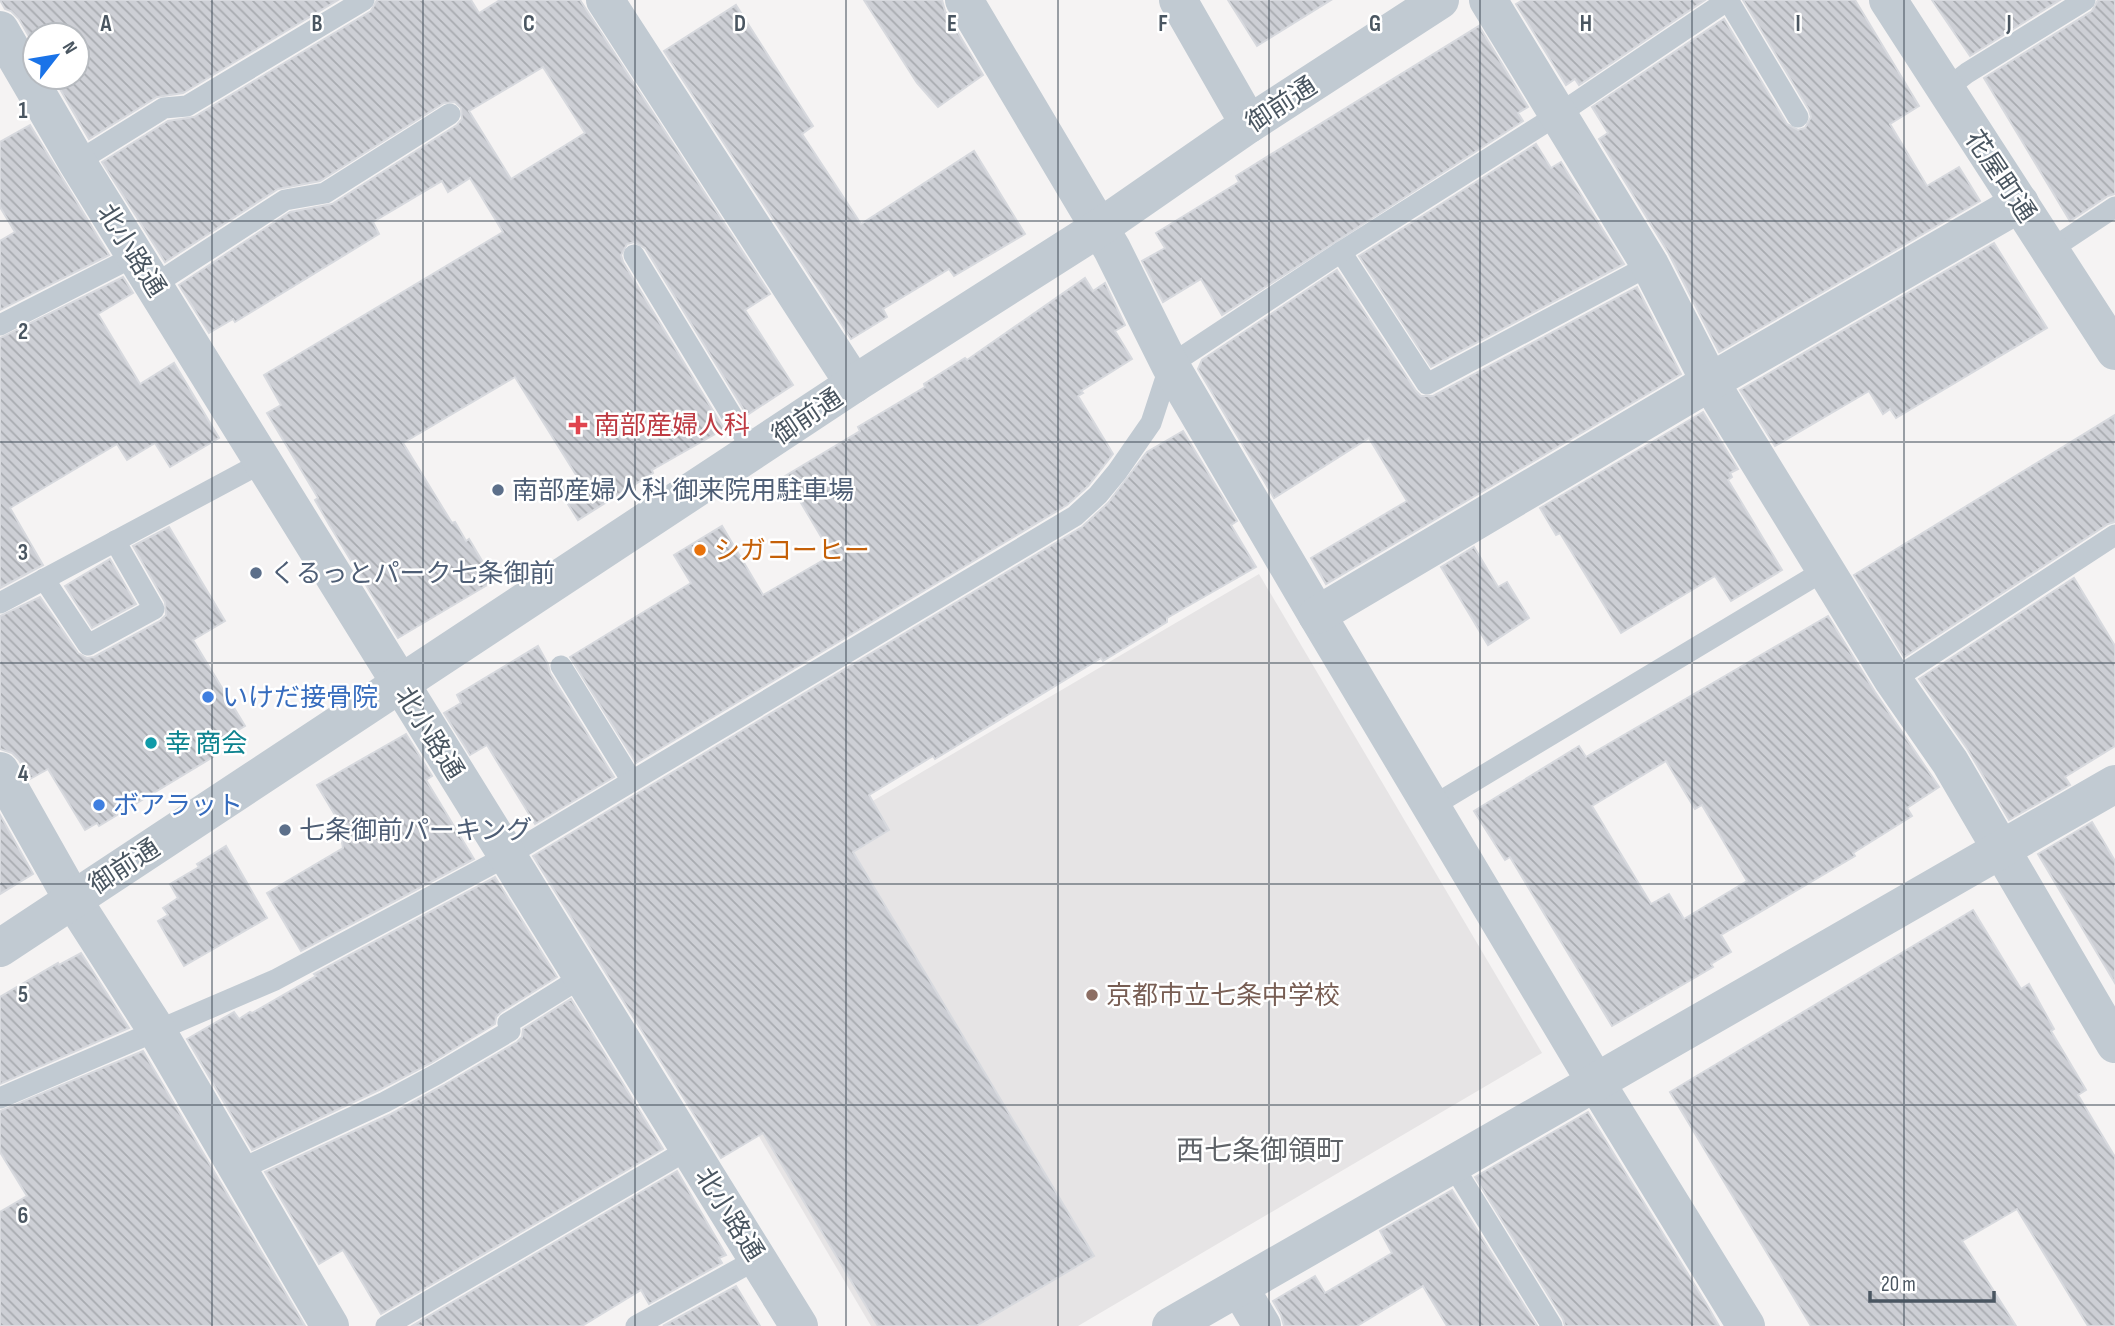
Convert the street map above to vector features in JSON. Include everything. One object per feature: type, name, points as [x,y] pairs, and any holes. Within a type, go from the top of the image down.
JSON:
[{"type":"street","points":[[605,0],[853,384]]},
{"type":"street","points":[[964,0],[1112,249],[1170,365],[1317,615],[1595,1081],[1746,1326]]},
{"type":"street","points":[[1178,0],[1249,124]]},
{"type":"street","points":[[1488,0],[1650,265],[1710,382],[1893,680],[1950,762],[2115,1044]]},
{"type":"street","name":"花屋町通","points":[[1888,0],[2115,351]]},
{"type":"street","name":"御前通","points":[[0,948],[754,452],[853,384],[1098,228],[1249,124],[1437,1]]},
{"type":"street","name":"北小路通","points":[[0,30],[77,162],[799,1326]]},
{"type":"street","points":[[1317,615],[1710,382],[2020,203]]},
{"type":"street","points":[[0,771],[73,900],[157,1031],[330,1326]]},
{"type":"street","points":[[1171,1326],[2115,784]]},
{"type":"street","points":[[1239,1287],[1262,1326]]},
{"type":"lane","points":[[77,162],[164,108],[187,106],[365,0]]},
{"type":"lane","points":[[0,1098],[275,980],[507,856],[1075,516],[1117,472],[1151,423],[1170,365],[1341,252],[1559,114],[1728,0],[1798,117]]},
{"type":"lane","points":[[1945,90],[1967,73],[2085,0]]},
{"type":"lane","points":[[0,325],[145,270],[285,200],[325,193],[450,114]]},
{"type":"lane","points":[[2050,250],[2115,207]]},
{"type":"lane","points":[[1341,252],[1427,384],[1650,265]]},
{"type":"lane","points":[[634,255],[754,452]]},
{"type":"lane","points":[[3,594],[44,579],[263,462]]},
{"type":"lane","points":[[1893,680],[2115,535]]},
{"type":"lane","points":[[44,579],[88,645],[154,609],[115,541]]},
{"type":"lane","points":[[1431,807],[1825,570]]},
{"type":"lane","points":[[561,666],[632,781]]},
{"type":"lane","points":[[239,1170],[437,1074],[510,1031],[508,1023],[582,976]]},
{"type":"lane","points":[[386,1326],[689,1149]]},
{"type":"lane","points":[[1452,1164],[1552,1326]]},
{"type":"lane","points":[[636,1326],[758,1259]]},
{"type":"shaded area","name":"京都市立七条中学校","points":[[1259,574],[1542,1053],[1078,1326],[871,1326],[641,937]]},
{"type":"building","points":[[0,0],[338,0],[183,93],[157,97],[89,139],[61,91],[91,91],[91,21],[21,22],[11,11],[5,9]]},
{"type":"building","points":[[377,0],[471,0],[479,13],[500,0],[580,0],[770,294],[745,310],[793,385],[747,415],[645,248],[634,242],[627,244],[621,255],[623,262],[724,429],[652,470],[653,473],[578,520],[559,490],[578,478],[515,377],[403,443],[452,523],[455,522],[466,541],[469,539],[494,581],[398,638],[330,526],[315,500],[318,498],[267,413],[281,405],[264,375],[503,232],[470,178],[448,192],[442,181],[373,222],[379,234],[235,322],[233,319],[209,333],[179,285],[290,212],[332,204],[457,125],[462,119],[461,108],[455,102],[444,103],[320,181],[278,189],[165,262],[102,162],[168,121],[194,117],[371,11]],"holes":[[[543,67],[585,133],[511,179],[469,111]]]},
{"type":"building","points":[[864,0],[942,0],[945,11],[983,75],[938,107],[917,83]]},
{"type":"building","points":[[1228,0],[1331,0],[1257,46]]},
{"type":"building","points":[[1523,0],[1705,0],[1579,85],[1575,79],[1566,85],[1516,4]]},
{"type":"building","points":[[1743,0],[1855,0],[1919,106],[1890,124],[1927,186],[1959,167],[1980,201],[1719,352],[1669,254],[1599,139],[1608,133],[1592,107],[1724,19],[1787,124],[1798,130],[1805,128],[1811,117],[1809,110]]},
{"type":"building","points":[[1932,0],[2060,0],[1970,56]]},
{"type":"building","points":[[2098,0],[2115,0],[2115,194],[2070,221],[1984,78],[2092,11]]},
{"type":"building","points":[[736,5],[813,126],[802,134],[861,224],[974,151],[1025,234],[954,276],[949,269],[883,309],[887,317],[851,339],[664,51]]},
{"type":"building","points":[[1479,26],[1528,107],[1518,113],[1523,121],[1222,315],[1201,279],[1163,302],[1142,261],[1165,248],[1156,233],[1239,182],[1236,176]]},
{"type":"building","points":[[30,125],[109,255],[0,310],[0,241],[15,232],[0,207],[0,142]]},
{"type":"building","points":[[1536,144],[1551,168],[1561,162],[1624,264],[1431,367],[1359,256]]},
{"type":"building","points":[[1994,243],[2047,328],[1896,418],[1890,409],[1883,414],[1869,391],[1775,446],[1740,390]]},
{"type":"building","points":[[1337,270],[1421,396],[1433,396],[1637,287],[1681,374],[1326,584],[1311,558],[1407,501],[1369,438],[1274,498],[1198,369],[1202,360]]},
{"type":"building","points":[[123,277],[133,293],[98,314],[140,384],[174,363],[219,438],[170,467],[155,443],[127,460],[117,444],[10,508],[43,565],[0,588],[0,338]]},
{"type":"building","points":[[1085,278],[1093,291],[1105,283],[1125,325],[1115,331],[1132,359],[1081,391],[1083,393],[1078,396],[1113,454],[1088,486],[1067,505],[636,763],[570,657],[691,583],[674,555],[722,526],[763,595],[832,555],[785,476],[860,431],[858,427],[925,387],[924,384],[965,358],[967,360]]},
{"type":"building","points":[[1703,412],[1738,469],[1730,473],[1732,477],[1728,480],[1782,570],[1731,601],[1715,576],[1621,633],[1560,533],[1556,535],[1540,508]]},
{"type":"building","points":[[2115,415],[2115,522],[1904,657],[1854,575]]},
{"type":"building","points":[[1183,431],[1237,521],[1231,525],[1256,567],[1167,618],[1167,622],[1103,661],[1101,658],[935,759],[933,756],[869,795],[889,830],[853,852],[1094,1256],[976,1326],[878,1326],[763,1133],[721,1158],[533,856],[1082,527],[1108,503],[1147,452]]},
{"type":"building","points":[[169,527],[225,621],[193,640],[245,726],[208,748],[213,757],[99,826],[97,823],[85,830],[48,769],[30,779],[12,753],[0,749],[0,616],[40,597],[78,653],[87,658],[94,657],[160,621],[166,615],[165,602],[133,546]]},
{"type":"building","points":[[1474,547],[1498,587],[1507,582],[1529,618],[1488,645],[1441,567]]},
{"type":"building","points":[[110,559],[136,604],[92,628],[65,586]]},
{"type":"building","points":[[2074,578],[2115,646],[2115,746],[2065,777],[2070,785],[2009,820],[1968,750],[1919,679]]},
{"type":"building","points":[[1828,616],[1939,787],[1907,808],[1912,816],[1853,853],[1855,856],[1721,935],[1731,952],[1711,964],[1713,967],[1612,1026],[1510,857],[1505,860],[1474,811],[1579,746],[1586,757]],"holes":[[[1666,761],[1695,809],[1702,805],[1747,881],[1684,919],[1669,894],[1651,904],[1592,806]]]},
{"type":"building","points":[[538,646],[550,673],[614,777],[535,824],[487,745],[470,755],[444,713],[461,703],[457,695]]},
{"type":"building","points":[[406,734],[432,776],[426,780],[474,859],[301,951],[267,893],[343,848],[338,820],[317,785]]},
{"type":"building","points":[[0,815],[33,874],[0,894]]},
{"type":"building","points":[[2092,822],[2115,861],[2115,983],[2038,854]]},
{"type":"building","points":[[226,846],[267,918],[184,966],[158,921],[168,915],[163,908],[178,898],[170,884],[199,867],[197,864]]},
{"type":"building","points":[[495,877],[557,977],[501,1012],[496,1017],[495,1024],[431,1063],[252,1150],[187,1039],[234,1012],[239,1019],[252,1013],[316,976],[314,974]]},
{"type":"building","points":[[1973,910],[2021,989],[2029,984],[2054,1029],[2051,1031],[2086,1090],[2078,1095],[2115,1157],[2115,1326],[2088,1326],[2017,1209],[1962,1241],[2016,1326],[1811,1326],[1670,1092]]},
{"type":"building","points":[[81,953],[129,1028],[0,1084],[0,997],[58,963],[59,965]]},
{"type":"building","points":[[571,999],[663,1149],[381,1314],[343,1250],[319,1264],[265,1172],[391,1114],[444,1085],[517,1042],[522,1037],[523,1029]]},
{"type":"building","points":[[143,1051],[305,1326],[0,1326],[0,1212],[27,1196],[0,1152],[0,1111]]},
{"type":"building","points":[[1588,1112],[1719,1326],[1565,1326],[1475,1177]]},
{"type":"building","points":[[677,1171],[726,1255],[719,1258],[722,1263],[649,1304],[641,1290],[582,1326],[412,1326]]},
{"type":"building","points":[[1452,1190],[1537,1326],[1447,1326],[1423,1286],[1357,1326],[1284,1326],[1273,1301],[1315,1276],[1325,1293],[1392,1253],[1380,1231]]},
{"type":"building","points":[[736,1286],[760,1326],[663,1326]]},
{"type":"place","name":"南部産婦人科","points":[[578,425]]},
{"type":"place","name":"南部産婦人科 御来院用駐車場","points":[[498,490]]},
{"type":"place","name":"シガコーヒー","points":[[700,550]]},
{"type":"place","name":"くるっとパーク七条御前","points":[[256,573]]},
{"type":"place","name":"いけだ接骨院","points":[[208,697]]},
{"type":"place","name":"幸 商会","points":[[151,743]]},
{"type":"place","name":"ボアラット","points":[[99,805]]},
{"type":"place","name":"七条御前パーキング","points":[[285,830]]},
{"type":"place","name":"京都市立七条中学校","points":[[1092,995]]},
{"type":"district","name":"西七条御領町","points":[[1260,1150]]}]
